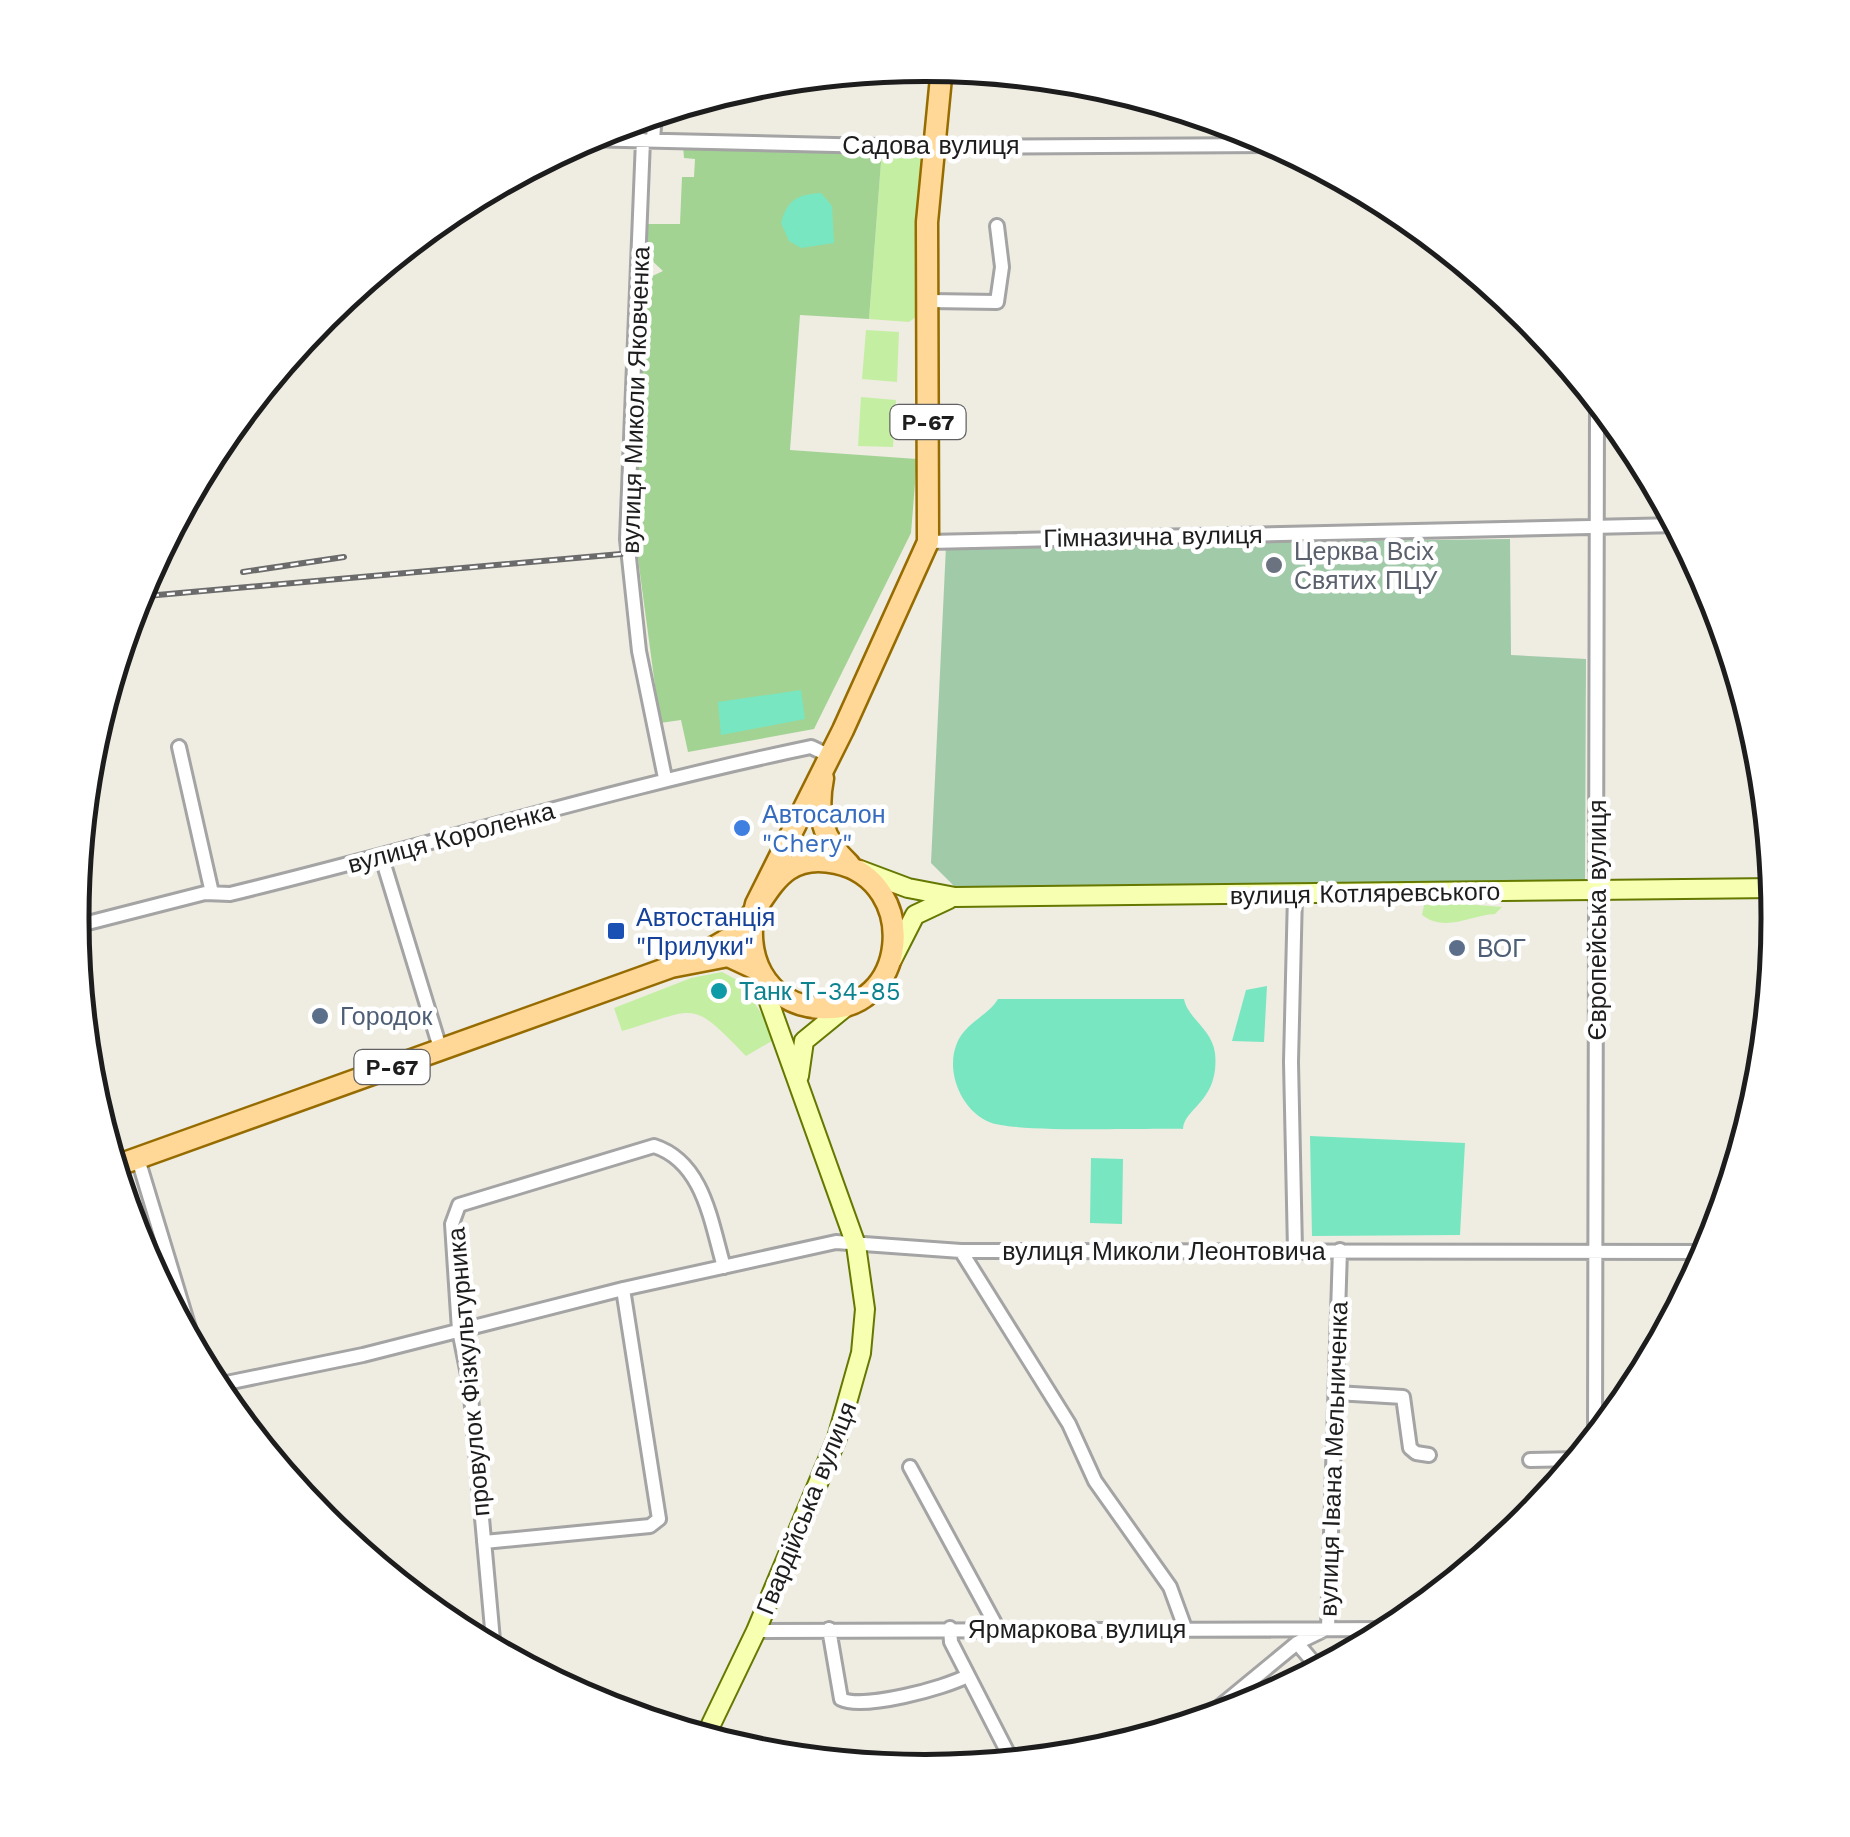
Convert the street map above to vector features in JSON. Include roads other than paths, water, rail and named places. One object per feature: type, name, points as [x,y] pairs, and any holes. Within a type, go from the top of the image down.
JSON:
[{"type":"main road","name":"Р-67","points":[[758,970],[750,948],[756,904],[928,542],[932,148],[940,83]]},
{"type":"main road","name":"Р-67","points":[[828,755],[820,818],[833,849],[886,897],[896,938],[892,960]]},
{"type":"main road","name":"Р-67","points":[[126,1163],[671,968],[730,938],[787,870],[809,862],[832,862],[854,868]]},
{"type":"main road","points":[[854,868],[908,888],[955,898]]},
{"type":"main road","name":"вулиця Котляревського","points":[[955,898],[1760,888]]},
{"type":"main road","points":[[800,1096],[799,1059],[804,1041],[874,987],[915,915],[955,898]]},
{"type":"main road","name":"Р-67","points":[[671,968],[728,956],[758,970],[787,1000],[817,1008],[848,1005]]},
{"type":"main road","name":"Гвардійська вулиця","points":[[710,1726],[756,1631],[852,1395],[865,1309],[856,1245],[758,970]]},
{"type":"street","name":"вулиця Миколи Яковченка","points":[[651,129],[627,539],[640,650],[665,778]]},
{"type":"street","name":"Садова вулиця","points":[[622,140],[932,148],[1243,145]]},
{"type":"street","points":[[930,301],[997,302],[1002,268],[997,226]]},
{"type":"street","name":"Європейська вулиця","points":[[1595,1417],[1597,422]]},
{"type":"street","name":"Гімназична вулиця","points":[[928,542],[1662,525]]},
{"type":"street","points":[[179,747],[212,893]]},
{"type":"street","name":"вулиця Короленка","points":[[89,923],[382,858],[665,778],[810,748],[828,755]]},
{"type":"street","points":[[382,858],[441,1051]]},
{"type":"street","points":[[1295,1250],[1291,1062],[1296,894]]},
{"type":"street","name":"провулок Фізкультурника","points":[[492,1633],[470,1386],[459,1330],[452,1224],[458,1205],[654,1146],[667,1150],[686,1166],[698,1184],[724,1266]]},
{"type":"street","points":[[138,1159],[178,1293]]},
{"type":"street","name":"вулиця Миколи Леонтовича","points":[[229,1382],[836,1242],[961,1251],[1691,1252]]},
{"type":"street","name":"вулиця Івана Мельниченка","points":[[1236,1694],[1296,1643],[1328,1628],[1340,1250]]},
{"type":"street","points":[[961,1251],[1068,1424],[1111,1507],[1170,1587],[1185,1628]]},
{"type":"street","points":[[484,1542],[650,1526],[659,1519],[623,1289]]},
{"type":"street","points":[[1336,1393],[1403,1397],[1410,1448],[1416,1454],[1429,1455]]},
{"type":"street","points":[[1530,1460],[1562,1459]]},
{"type":"street","points":[[910,1467],[998,1629]]},
{"type":"street","points":[[950,1628],[951,1642],[1006,1750]]},
{"type":"street","points":[[829,1629],[841,1699],[852,1705],[968,1676]]},
{"type":"street","name":"Ярмаркова вулиця","points":[[756,1631],[1365,1629]]},
{"type":"street","points":[[1296,1643],[1311,1660]]},
{"type":"railway","points":[[155,595],[621,554]]},
{"type":"railway","points":[[243,572],[344,557]]},
{"type":"place","name":"Церква Всіх Святих ПЦУ","points":[[1274,565]]},
{"type":"place","name":"Автосалон \"Chery\"","points":[[742,828]]},
{"type":"place","name":"Автостанція \"Прилуки\"","points":[[616,931]]},
{"type":"place","name":"ВОГ","points":[[1457,948]]},
{"type":"place","name":"Танк Т-34-85","points":[[719,991]]},
{"type":"place","name":"Городок","points":[[320,1016]]}]
